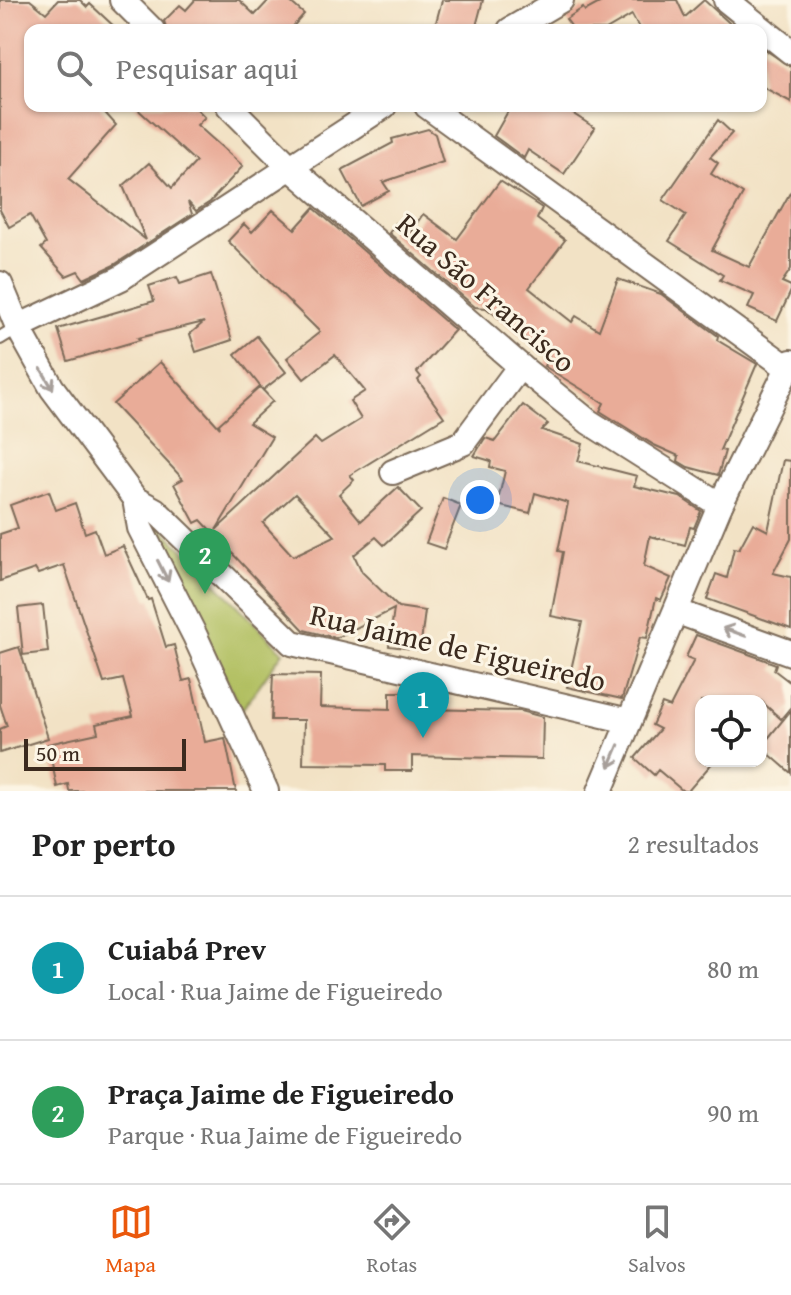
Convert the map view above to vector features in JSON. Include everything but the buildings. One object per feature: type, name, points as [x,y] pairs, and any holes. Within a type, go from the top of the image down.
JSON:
[{"type":"street","points":[[122,0],[146,24]]},
{"type":"street","points":[[520,24],[561,0]]},
{"type":"street","points":[[726,0],[756,24]]},
{"type":"street","points":[[767,33],[791,52]]},
{"type":"street","name":"Rua São Francisco","points":[[235,112],[291,168],[589,422],[720,505]]},
{"type":"street","points":[[9,332],[121,278],[375,112]]},
{"type":"street","points":[[435,112],[790,365],[720,505],[678,612],[600,791]]},
{"type":"street","points":[[0,284],[9,332],[135,499],[140,528],[266,791]]},
{"type":"street","points":[[393,472],[463,443],[520,366]]},
{"type":"street","name":"Rua Jaime de Figueiredo","points":[[135,499],[155,510],[292,643],[629,721]]},
{"type":"street","points":[[678,612],[791,653]]},
{"type":"green space","points":[[148,514],[283,652],[241,711]]},
{"type":"place","name":"Praça Jaime de Figueiredo","points":[[205,594]]},
{"type":"place","name":"Cuiabá Prev","points":[[423,738]]}]
